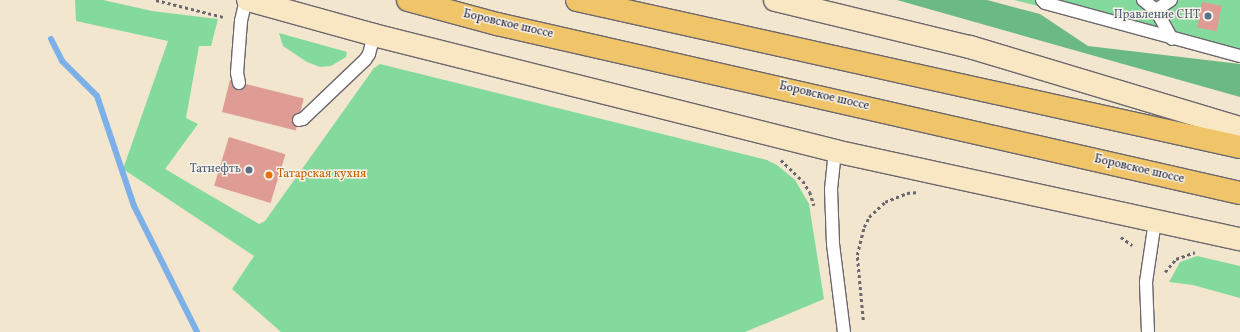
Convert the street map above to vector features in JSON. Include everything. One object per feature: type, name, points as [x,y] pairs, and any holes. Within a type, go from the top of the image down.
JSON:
[{"type":"main road","points":[[247,0],[374,35],[835,151],[1240,239]]},
{"type":"main road","name":"Боровское шоссе","points":[[408,0],[497,24],[828,98],[1240,193]]},
{"type":"main road","points":[[577,0],[1240,147]]},
{"type":"main road","points":[[775,0],[970,47],[1240,128]]},
{"type":"lane","points":[[239,83],[237,73],[241,21],[247,0]]},
{"type":"lane","points":[[1042,0],[1045,3],[1172,39],[1240,56]]},
{"type":"lane","points":[[1143,0],[1156,10],[1172,39]]},
{"type":"lane","points":[[1156,10],[1171,0]]},
{"type":"lane","points":[[299,120],[303,119],[364,60],[369,54],[374,35]]},
{"type":"lane","points":[[835,151],[831,189],[833,237],[844,332]]},
{"type":"lane","points":[[1148,332],[1146,282],[1155,221]]},
{"type":"path","points":[[156,0],[223,17]]},
{"type":"path","points":[[775,158],[802,181],[810,192],[815,207]]},
{"type":"path","points":[[863,320],[857,255],[864,227],[869,217],[885,202],[907,193],[923,192]]},
{"type":"path","points":[[1119,236],[1132,245]]},
{"type":"path","points":[[1162,280],[1176,259],[1199,252]]},
{"type":"green space","points":[[75,0],[103,0],[152,11],[218,19],[211,46],[199,46],[186,118],[198,124],[165,169],[259,224],[265,221],[374,68],[380,64],[767,160],[777,165],[795,180],[809,204],[824,299],[745,332],[281,332],[232,289],[254,256],[123,169],[168,41],[76,21]]},
{"type":"green space","points":[[897,0],[987,0],[1040,14],[1088,46],[1240,64],[1240,97]]},
{"type":"green space","points":[[1014,0],[1240,0],[1240,55],[1172,39]]},
{"type":"green space","points":[[279,33],[347,52],[346,57],[331,66],[320,67],[307,62],[283,46]]},
{"type":"green space","points":[[1197,256],[1240,266],[1240,298],[1193,285],[1169,282],[1180,262]]},
{"type":"building","points":[[1202,2],[1222,6],[1217,31],[1197,28]]},
{"type":"building","points":[[230,80],[304,98],[296,130],[222,112]]},
{"type":"building","points":[[229,137],[285,154],[271,203],[214,186]]},
{"type":"waterway","points":[[51,39],[62,61],[97,96],[134,206],[197,332]]},
{"type":"place","name":"Правление СНТ","points":[[1208,16]]},
{"type":"place","name":"Татнефть","points":[[249,170]]},
{"type":"place","name":"Татарская кухня","points":[[269,175]]}]
